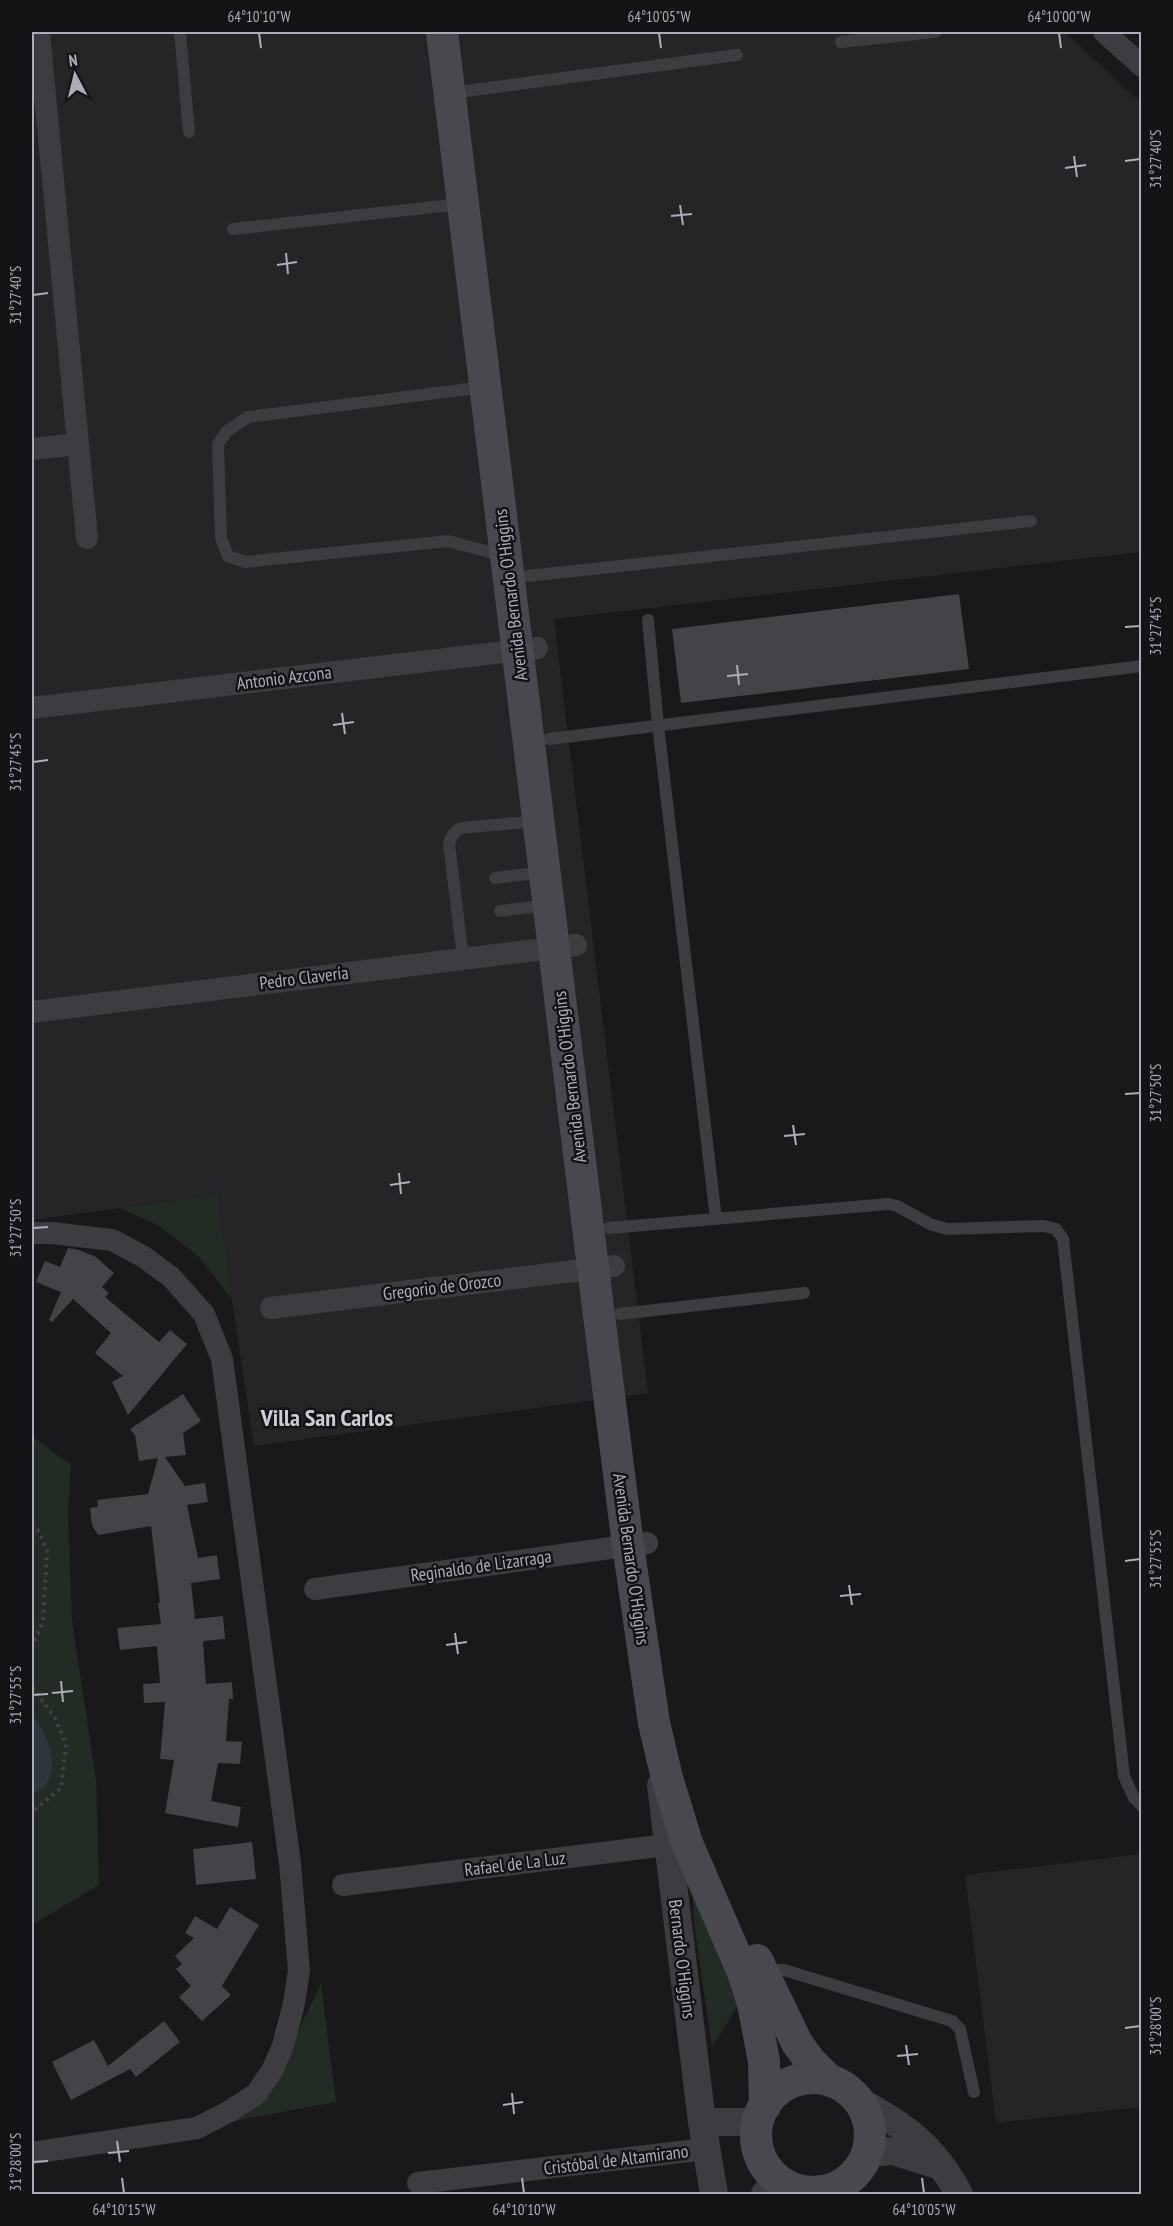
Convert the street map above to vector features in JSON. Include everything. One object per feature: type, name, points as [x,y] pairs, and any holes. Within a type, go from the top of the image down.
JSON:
[{"type":"main road","name":"Avenida Bernardo O'Higgins","points":[[442,32],[458,92],[515,571]]},
{"type":"main road","name":"Avenida Bernardo O'Higgins","points":[[459,32],[458,92],[463,204],[490,352],[486,387],[528,649],[637,1544],[680,1759],[702,1832],[753,1973],[764,2061],[761,2114]]},
{"type":"main road","name":"Avenida Bernardo O'Higgins","points":[[539,740],[539,820],[545,872],[550,905],[565,946],[609,1228],[603,1267],[620,1314],[637,1544],[654,1724],[667,1778],[677,1844],[797,2043],[810,2061],[830,2081]]},
{"type":"main road","points":[[809,2079],[830,2081],[841,2086],[859,2101],[868,2121],[870,2142],[861,2174],[827,2190],[816,2192],[785,2190],[771,2173],[757,2144],[761,2114],[771,2097],[788,2085],[809,2079]]},
{"type":"street","points":[[39,32],[87,538]]},
{"type":"street","points":[[1104,32],[1140,63]]},
{"type":"street","points":[[32,449],[78,444]]},
{"type":"street","name":"Antonio Azcona","points":[[32,708],[528,649]]},
{"type":"street","name":"Pedro Clavería","points":[[32,1012],[565,946]]},
{"type":"street","points":[[32,1233],[112,1240],[144,1257],[171,1277],[204,1314],[222,1359],[290,1863],[299,1971],[283,2046],[272,2071],[256,2094],[197,2127],[32,2153]]},
{"type":"street","name":"Gregorio de Orozco","points":[[270,1308],[603,1267]]},
{"type":"street","name":"Reginaldo de Lizarraga","points":[[315,1589],[637,1544]]},
{"type":"street","name":"Rafael de La Luz","points":[[343,1885],[677,1844]]},
{"type":"street","name":"Bernardo O'Higgins","points":[[677,1844],[704,2135],[714,2194]]},
{"type":"street","points":[[859,2101],[907,2130],[942,2166],[959,2194]]},
{"type":"street","points":[[704,2135],[761,2114]]},
{"type":"street","name":"Cristóbal de Altamirano","points":[[418,2183],[704,2135]]},
{"type":"street","points":[[861,2174],[893,2151],[942,2166]]},
{"type":"lane","points":[[180,32],[189,132]]},
{"type":"lane","points":[[842,42],[935,32]]},
{"type":"lane","points":[[458,92],[737,55]]},
{"type":"lane","points":[[233,229],[463,204]]},
{"type":"lane","points":[[486,387],[248,417],[227,431],[218,444],[221,538],[228,556],[245,562],[448,541],[515,571],[1031,521]]},
{"type":"lane","points":[[648,620],[658,725],[716,1219]]},
{"type":"lane","points":[[539,740],[1142,666]]},
{"type":"lane","points":[[463,958],[464,915],[460,882],[449,844],[450,838],[456,830],[539,820]]},
{"type":"lane","points":[[495,878],[545,872]]},
{"type":"lane","points":[[500,911],[550,905]]},
{"type":"lane","points":[[609,1228],[888,1204],[897,1206],[930,1224],[947,1229],[1044,1226],[1056,1229],[1063,1239],[1124,1776],[1134,1798],[1142,1806]]},
{"type":"lane","points":[[620,1314],[804,1293]]},
{"type":"lane","points":[[753,1973],[784,1970],[952,2021],[960,2029],[974,2092]]},
{"type":"path","points":[[32,1524],[39,1532],[47,1551],[44,1621],[32,1647]]},
{"type":"path","points":[[32,1687],[56,1718],[66,1744],[61,1788],[36,1809],[32,1808]]},
{"type":"shaded area","points":[[32,32],[1065,32],[1141,103],[1141,552],[554,619],[648,1393],[254,1446],[216,1195],[32,1220]]},
{"type":"shaded area","points":[[217,1195],[232,1299],[198,1256],[159,1226],[120,1208]]},
{"type":"shaded area","points":[[32,1436],[71,1465],[68,1513],[72,1620],[96,1780],[99,1885],[32,1925]]},
{"type":"shaded area","points":[[32,1715],[49,1745],[52,1769],[43,1788],[32,1794]]},
{"type":"shaded area","points":[[1141,1854],[1141,2107],[996,2123],[965,1875]]},
{"type":"shaded area","points":[[692,1881],[740,2002],[712,2047],[694,1922]]},
{"type":"shaded area","points":[[321,1983],[336,2102],[197,2128],[252,2083],[299,2030]]},
{"type":"building","points":[[959,594],[969,669],[681,703],[672,629]]},
{"type":"building","points":[[68,1248],[96,1257],[114,1273],[102,1287],[109,1293],[105,1297],[159,1342],[170,1330],[187,1344],[128,1415],[112,1382],[123,1376],[95,1353],[111,1333],[73,1299],[52,1322],[49,1320],[61,1292],[36,1282],[45,1261],[60,1267]]},
{"type":"building","points":[[183,1394],[201,1421],[183,1433],[186,1455],[165,1457],[185,1486],[205,1483],[208,1502],[187,1505],[198,1558],[217,1555],[220,1579],[191,1583],[195,1619],[223,1616],[225,1639],[203,1641],[206,1684],[232,1682],[233,1699],[229,1699],[226,1741],[242,1742],[240,1764],[218,1763],[211,1801],[241,1807],[238,1827],[165,1813],[174,1760],[160,1759],[165,1702],[144,1703],[143,1684],[160,1683],[157,1646],[120,1650],[117,1628],[161,1624],[151,1526],[98,1535],[92,1525],[90,1508],[98,1507],[97,1500],[148,1494],[158,1458],[139,1461],[135,1435],[130,1429]]},
{"type":"building","points":[[252,1842],[256,1879],[196,1885],[193,1849]]},
{"type":"building","points":[[230,1907],[259,1925],[222,1986],[231,1995],[202,2021],[179,1997],[191,1986],[176,1969],[182,1964],[175,1956],[194,1938],[185,1933],[195,1916],[217,1929]]},
{"type":"building","points":[[164,2021],[180,2042],[136,2077],[130,2069],[71,2100],[52,2062],[94,2040],[108,2066]]},
{"type":"district","name":"Villa San Carlos","points":[[327,1418]]}]
